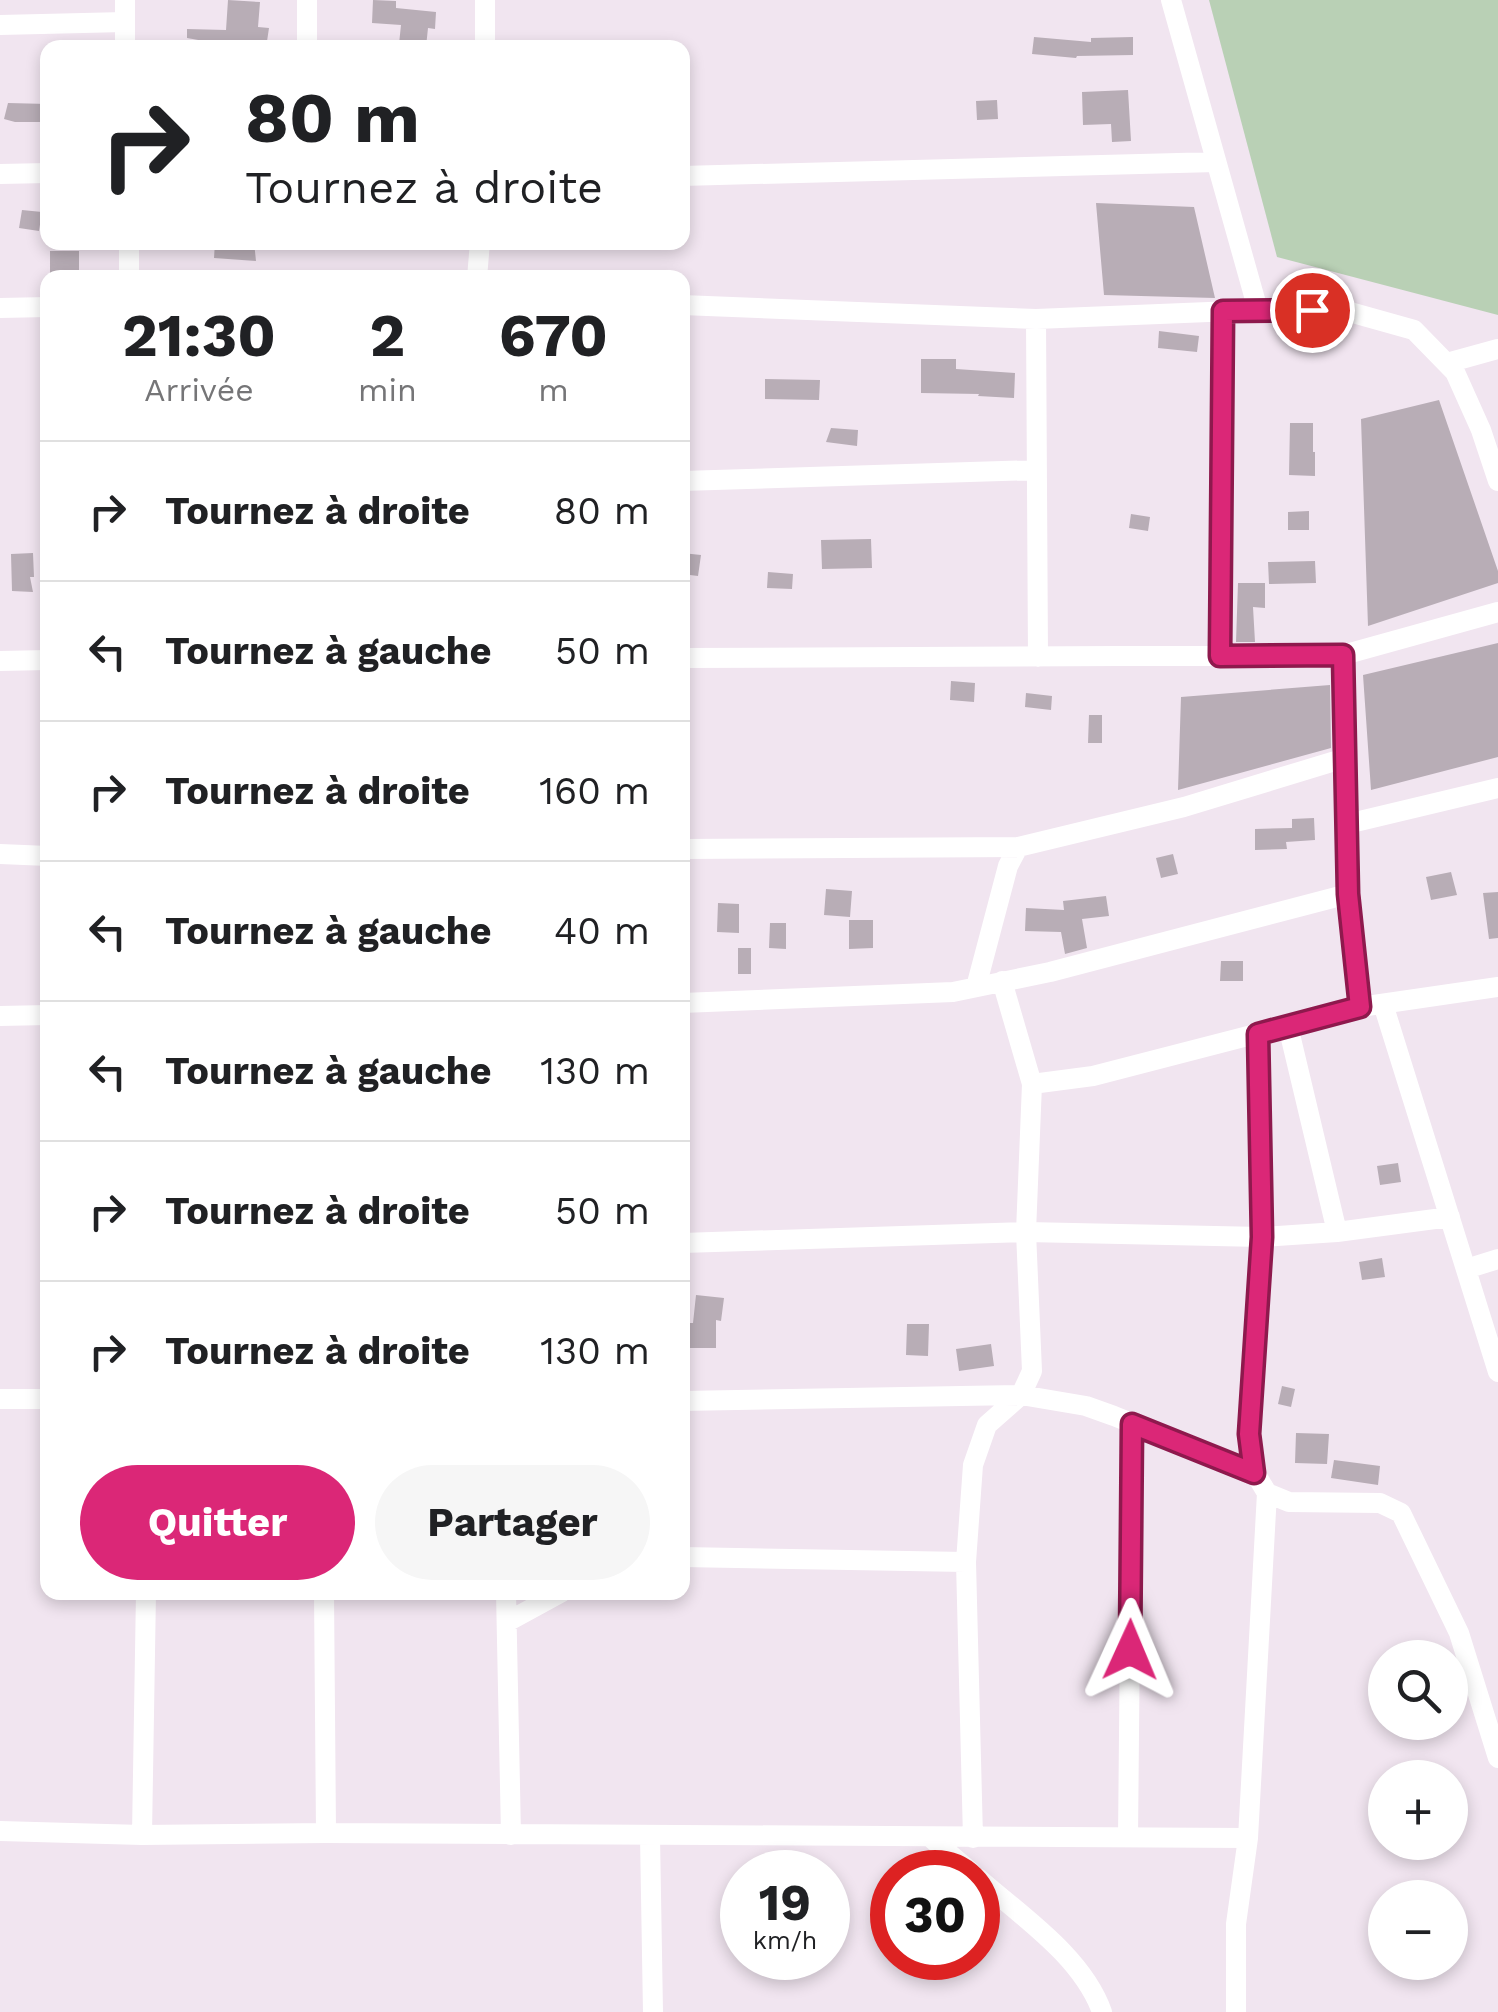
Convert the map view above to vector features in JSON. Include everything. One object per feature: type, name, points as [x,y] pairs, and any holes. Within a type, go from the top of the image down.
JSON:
[{"type":"street","points":[[307,0],[307,40]]},
{"type":"street","points":[[485,0],[485,40]]},
{"type":"street","points":[[1170,0],[1258,310]]},
{"type":"street","points":[[0,25],[125,11],[125,40]]},
{"type":"street","points":[[690,176],[1216,162]]},
{"type":"street","points":[[0,174],[40,174]]},
{"type":"street","points":[[690,305],[1036,319],[1339,310],[1414,330],[1456,372],[1498,481]]},
{"type":"street","points":[[0,308],[40,307]]},
{"type":"street","points":[[1220,656],[1223,311]]},
{"type":"street","points":[[1036,319],[1038,657]]},
{"type":"street","points":[[1447,364],[1498,349]]},
{"type":"street","points":[[690,481],[1037,470]]},
{"type":"street","points":[[690,658],[1343,655],[1498,612]]},
{"type":"street","points":[[1343,655],[1348,894],[1360,1007]]},
{"type":"street","points":[[0,660],[40,660]]},
{"type":"street","points":[[690,849],[1018,847],[1184,807],[1345,758]]},
{"type":"street","points":[[1347,824],[1498,788]]},
{"type":"street","points":[[976,987],[1008,866],[1018,847]]},
{"type":"street","points":[[0,854],[40,856]]},
{"type":"street","points":[[690,1003],[953,992],[1050,972],[1348,894]]},
{"type":"street","points":[[973,1838],[966,1562],[973,1465],[986,1425],[1021,1395],[1032,1371],[1026,1232],[1032,1084],[1002,980]]},
{"type":"street","points":[[1032,1084],[1093,1076],[1360,1007],[1498,987]]},
{"type":"street","points":[[1384,1004],[1498,1372]]},
{"type":"street","points":[[0,1016],[40,1016]]},
{"type":"street","points":[[1288,1026],[1337,1232]]},
{"type":"street","points":[[1258,1034],[1262,1237],[1249,1434],[1254,1473],[1267,1493],[1289,1502],[1380,1503],[1402,1512],[1459,1633],[1498,1758]]},
{"type":"street","points":[[690,1244],[1026,1232],[1262,1237],[1450,1217]]},
{"type":"street","points":[[1466,1269],[1498,1260]]},
{"type":"street","points":[[690,1400],[1021,1395],[1086,1406],[1254,1473]]},
{"type":"street","points":[[0,1398],[40,1399]]},
{"type":"street","points":[[1128,1838],[1132,1424]]},
{"type":"street","points":[[1236,2012],[1236,1924],[1248,1838],[1267,1493]]},
{"type":"street","points":[[690,1557],[966,1562]]},
{"type":"street","points":[[142,1836],[146,1600]]},
{"type":"street","points":[[324,1600],[326,1834]]},
{"type":"street","points":[[506,1600],[511,1835]]},
{"type":"street","points":[[507,1622],[547,1600]]},
{"type":"street","points":[[0,1830],[142,1836],[1248,1838]]},
{"type":"street","points":[[650,1836],[653,2012]]},
{"type":"street","points":[[931,1838],[945,1850]]},
{"type":"street","points":[[1000,1897],[1070,1958],[1102,2012]]},
{"type":"green space","points":[[1209,0],[1498,0],[1498,315],[1277,257]]},
{"type":"building","points":[[228,0],[260,2],[258,27],[269,28],[267,40],[187,38],[187,29],[226,30]]},
{"type":"building","points":[[373,0],[396,1],[396,8],[436,12],[435,29],[428,28],[427,40],[399,40],[401,25],[372,23]]},
{"type":"building","points":[[1034,37],[1091,42],[1091,38],[1133,37],[1133,55],[1076,58],[1032,54]]},
{"type":"building","points":[[1128,90],[1131,141],[1112,142],[1111,124],[1083,125],[1082,92]]},
{"type":"building","points":[[997,100],[998,119],[977,120],[976,101]]},
{"type":"building","points":[[8,103],[40,104],[40,122],[4,119]]},
{"type":"building","points":[[1096,203],[1194,207],[1215,298],[1104,295]]},
{"type":"building","points":[[22,210],[40,212],[39,231],[19,228]]},
{"type":"building","points":[[214,250],[255,250],[256,261],[214,258]]},
{"type":"building","points":[[50,251],[79,251],[79,270],[50,270]]},
{"type":"building","points":[[1159,331],[1199,336],[1197,352],[1158,348]]},
{"type":"building","points":[[921,359],[956,359],[956,369],[1015,373],[1014,398],[921,393]]},
{"type":"building","points":[[765,379],[820,380],[819,400],[765,399]]},
{"type":"building","points":[[1439,400],[1498,571],[1498,583],[1368,626],[1361,419]]},
{"type":"building","points":[[1290,423],[1313,423],[1315,476],[1289,475]]},
{"type":"building","points":[[831,428],[858,430],[857,446],[826,442]]},
{"type":"building","points":[[1309,511],[1309,530],[1288,530],[1288,512]]},
{"type":"building","points":[[1131,514],[1150,517],[1148,531],[1129,528]]},
{"type":"building","points":[[871,539],[872,568],[822,569],[821,540]]},
{"type":"building","points":[[33,553],[33,592],[12,591],[11,554]]},
{"type":"building","points":[[690,554],[701,555],[698,576],[690,575]]},
{"type":"building","points":[[1315,561],[1316,583],[1269,584],[1268,562]]},
{"type":"building","points":[[768,572],[793,574],[792,589],[767,588]]},
{"type":"building","points":[[1238,583],[1265,583],[1265,608],[1253,607],[1255,642],[1236,642]]},
{"type":"building","points":[[1498,643],[1498,757],[1371,790],[1363,675]]},
{"type":"building","points":[[951,681],[975,683],[974,702],[950,700]]},
{"type":"building","points":[[1330,685],[1331,748],[1178,790],[1181,697]]},
{"type":"building","points":[[1026,693],[1052,696],[1051,710],[1025,707]]},
{"type":"building","points":[[1089,715],[1102,715],[1102,743],[1088,743]]},
{"type":"building","points":[[1314,818],[1315,840],[1286,842],[1287,849],[1255,850],[1255,829],[1292,828],[1292,819]]},
{"type":"building","points":[[1173,854],[1178,874],[1161,878],[1156,858]]},
{"type":"building","points":[[1451,872],[1457,895],[1431,900],[1426,877]]},
{"type":"building","points":[[826,889],[852,891],[850,917],[824,915]]},
{"type":"building","points":[[1498,892],[1498,938],[1489,939],[1483,893]]},
{"type":"building","points":[[1106,896],[1109,916],[1082,919],[1087,948],[1065,954],[1061,932],[1025,931],[1026,908],[1064,910],[1063,901]]},
{"type":"building","points":[[718,903],[739,904],[739,933],[717,932]]},
{"type":"building","points":[[849,920],[873,920],[873,948],[849,949]]},
{"type":"building","points":[[770,923],[786,923],[786,949],[769,948]]},
{"type":"building","points":[[738,948],[751,948],[751,974],[738,974]]},
{"type":"building","points":[[1221,961],[1243,961],[1243,981],[1220,981]]},
{"type":"building","points":[[1398,1163],[1401,1182],[1380,1185],[1377,1166]]},
{"type":"building","points":[[1382,1258],[1385,1277],[1362,1280],[1359,1262]]},
{"type":"building","points":[[696,1295],[724,1298],[721,1321],[716,1320],[716,1348],[690,1348]]},
{"type":"building","points":[[907,1324],[929,1324],[928,1356],[906,1355]]},
{"type":"building","points":[[991,1344],[994,1366],[959,1371],[956,1349]]},
{"type":"building","points":[[1282,1386],[1295,1389],[1291,1407],[1278,1404]]},
{"type":"building","points":[[1296,1433],[1329,1434],[1327,1464],[1295,1463]]},
{"type":"building","points":[[1334,1460],[1380,1466],[1378,1485],[1331,1478]]},
{"type":"route","points":[[1130,1650],[1132,1424],[1254,1473],[1249,1434],[1262,1237],[1258,1034],[1360,1007],[1348,894],[1343,655],[1220,656],[1223,311],[1312,310]]}]
